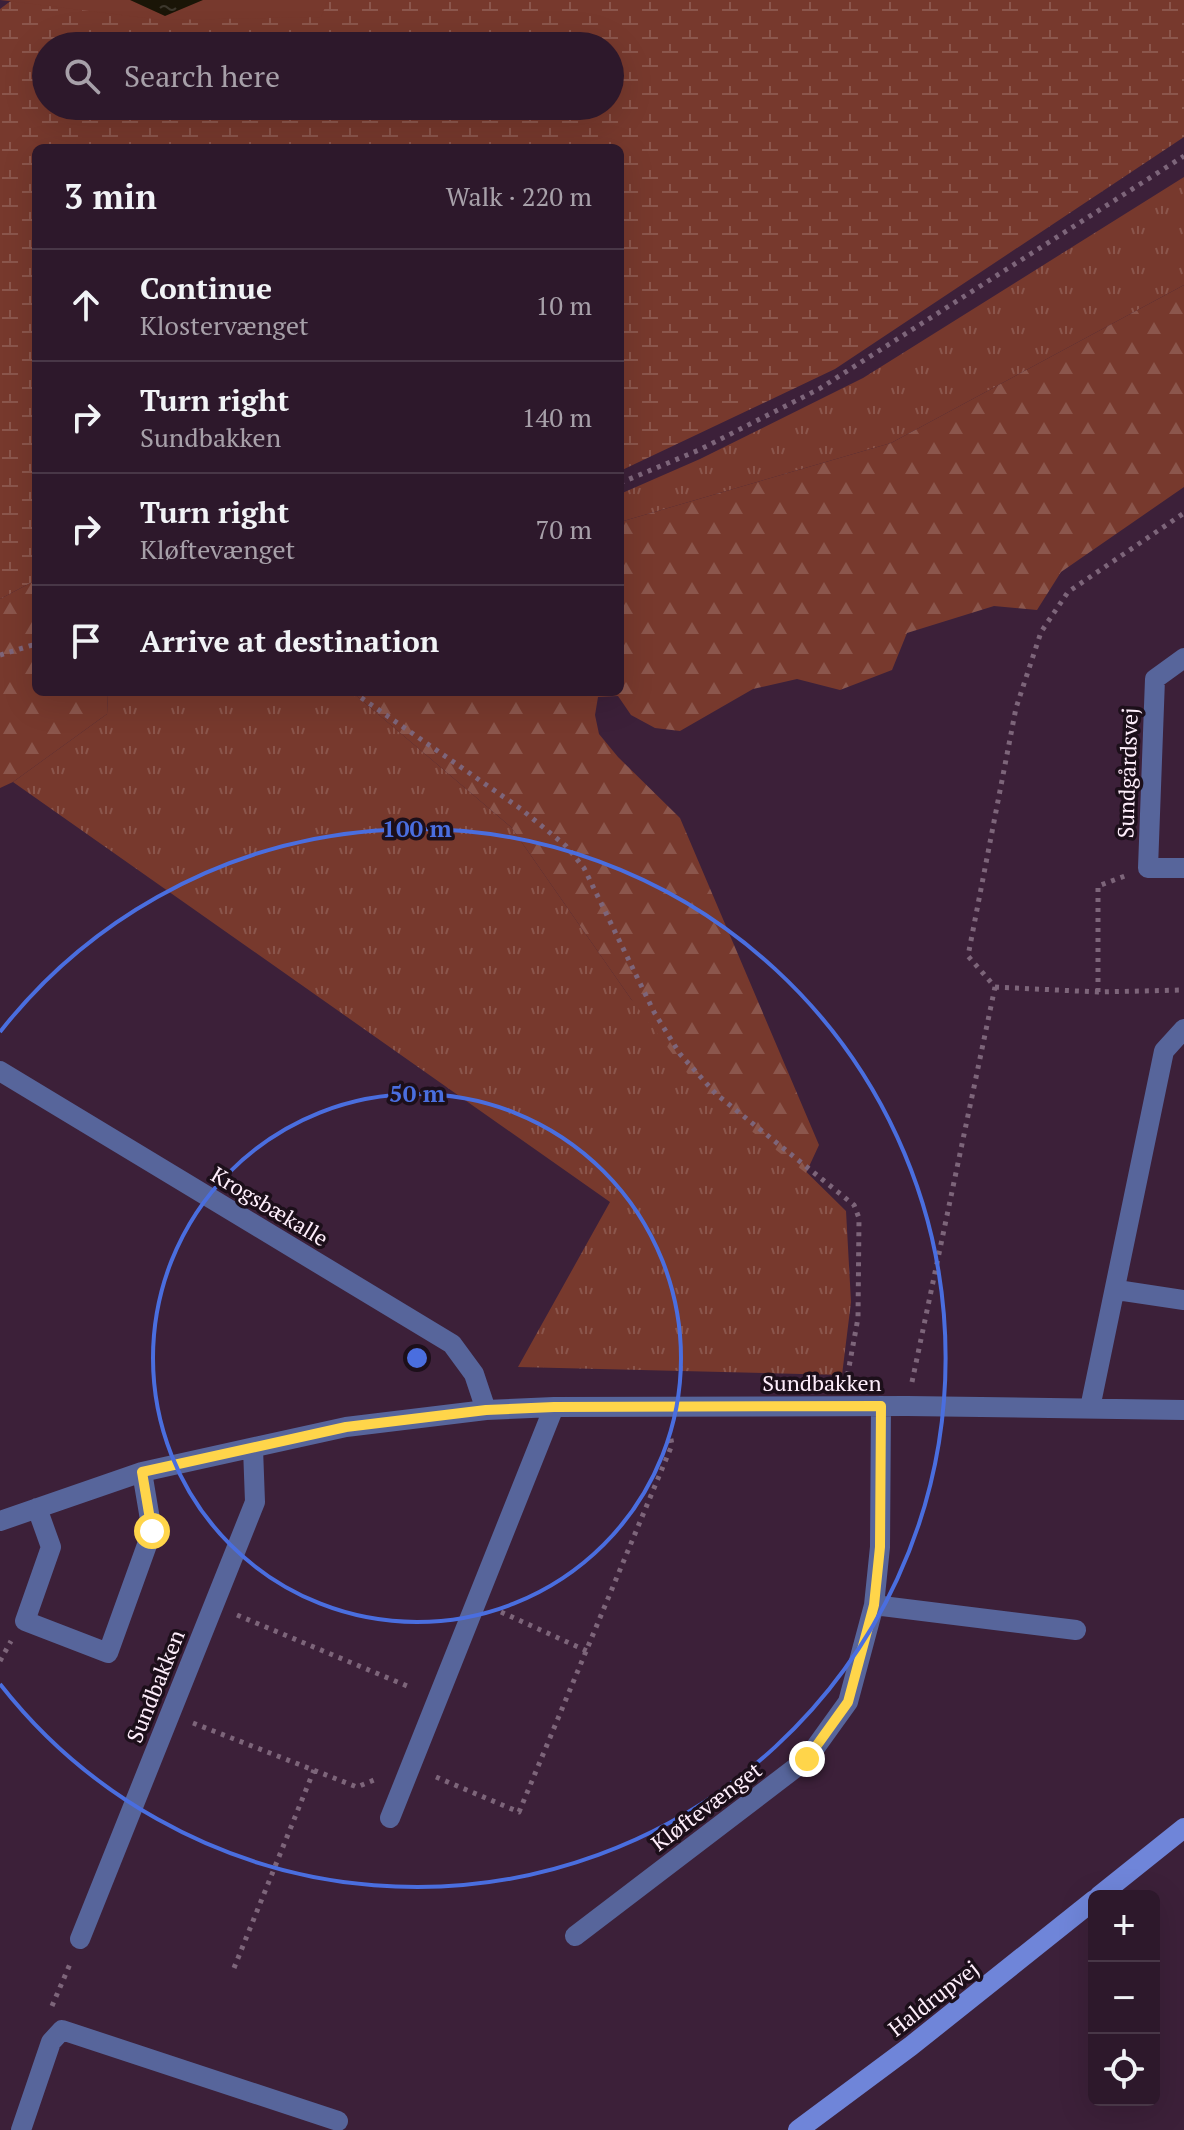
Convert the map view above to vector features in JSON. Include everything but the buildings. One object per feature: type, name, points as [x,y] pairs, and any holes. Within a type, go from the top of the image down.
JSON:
[{"type":"main road","points":[[1106,1890],[1184,1828]]},
{"type":"main road","name":"Haldrupvej","points":[[798,2130],[911,2046],[1088,1905]]},
{"type":"street","name":"Sundgårdsvej","points":[[1184,658],[1155,679],[1148,868],[1184,868]]},
{"type":"street","points":[[1090,1408],[1117,1290],[1164,1051],[1184,1029]]},
{"type":"street","name":"Krogsbækalle","points":[[0,1071],[452,1344],[474,1374],[486,1410]]},
{"type":"street","points":[[1117,1290],[1184,1300]]},
{"type":"street","name":"Kløftevænget","points":[[575,1936],[807,1759],[848,1702],[874,1605],[880,1547],[881,1406]]},
{"type":"street","name":"Sundbakken","points":[[0,1521],[142,1472],[346,1427],[486,1410],[907,1406],[1184,1410]]},
{"type":"street","points":[[390,1818],[554,1407]]},
{"type":"street","name":"Sundbakken","points":[[80,1939],[255,1502],[253,1448]]},
{"type":"street","points":[[37,1508],[51,1547],[25,1621],[108,1653],[152,1531],[142,1472]]},
{"type":"street","points":[[874,1605],[1076,1630]]},
{"type":"street","points":[[21,2130],[51,2042],[62,2030],[338,2121]]},
{"type":"path","points":[[624,481],[699,450],[819,389],[1184,156]]},
{"type":"path","points":[[1184,513],[1068,592],[1041,632],[1016,708],[968,956],[995,987],[1098,992],[1184,990]]},
{"type":"path","points":[[0,655],[32,645]]},
{"type":"path","points":[[359,696],[521,809],[566,846],[584,868],[654,1012],[680,1054],[716,1094],[854,1205],[859,1218],[858,1318],[842,1406]]},
{"type":"path","points":[[1098,992],[1098,886],[1148,868]]},
{"type":"path","points":[[907,1406],[995,987]]},
{"type":"path","points":[[170,1714],[357,1787],[410,1767],[519,1812],[672,1445],[664,1407]]},
{"type":"path","points":[[477,1601],[587,1651]]},
{"type":"path","points":[[214,1605],[438,1699]]},
{"type":"path","points":[[234,1968],[314,1770]]},
{"type":"path","points":[[51,2042],[48,2013],[80,1939]]},
{"type":"green space","points":[[0,0],[328,0],[321,17],[162,20]]},
{"type":"green space","points":[[12,0],[1184,0],[1184,137],[835,369],[624,469],[624,144],[32,144],[32,582],[0,599],[0,9]]},
{"type":"green space","points":[[1184,177],[1184,285],[891,443],[624,521],[624,492],[700,459],[863,378]]},
{"type":"green space","points":[[1184,285],[1184,487],[1061,572],[1037,610],[994,606],[907,633],[892,670],[840,690],[797,679],[753,689],[680,731],[655,728],[631,715],[618,696],[624,696],[624,521],[891,443]]},
{"type":"green space","points":[[32,582],[32,696],[108,696],[107,714],[13,782],[0,788],[0,599]]},
{"type":"green space","points":[[108,696],[357,696],[511,827],[631,999],[846,1211],[851,1302],[842,1375],[518,1367],[610,1202],[13,782],[107,714]]},
{"type":"green space","points":[[357,696],[618,696],[598,697],[595,715],[599,734],[680,818],[819,1145],[806,1173],[703,1094],[631,999],[511,827]]},
{"type":"water","points":[[130,0],[203,0],[165,16]]},
{"type":"route","points":[[152,1531],[142,1472],[346,1427],[486,1410],[554,1407],[881,1406],[880,1547],[874,1605],[848,1702],[807,1759]]}]
